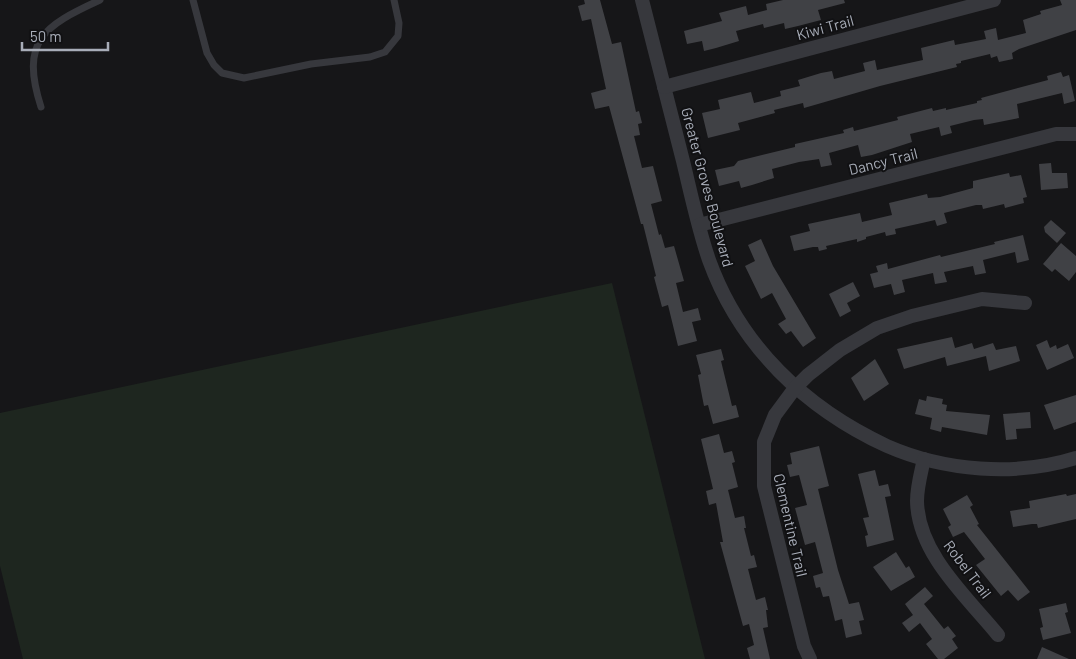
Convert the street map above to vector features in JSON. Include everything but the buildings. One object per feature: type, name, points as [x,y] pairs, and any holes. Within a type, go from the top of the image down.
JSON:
[{"type":"street","name":"Greater Groves Boulevard","points":[[642,0],[699,225],[715,274],[734,313],[758,349],[794,388],[841,422],[865,436],[924,459],[948,465],[1000,468],[1039,466],[1076,458]]},
{"type":"street","name":"Kiwi Trail","points":[[664,87],[994,0]]},
{"type":"street","name":"Dancy Trail","points":[[699,225],[1056,134],[1076,134]]},
{"type":"street","name":"Clementine Trail","points":[[810,659],[804,646],[765,496],[762,466],[764,442],[768,428],[794,388],[840,350],[877,328],[912,316],[982,299],[1025,303]]},
{"type":"street","name":"Robel Trail","points":[[924,459],[917,503],[926,538],[944,570],[998,635]]},
{"type":"lane","points":[[41,107],[33,82],[32,62],[38,45],[48,30],[62,17],[100,0]]},
{"type":"lane","points":[[193,0],[208,53],[214,65],[222,73],[244,78],[311,64],[370,57],[385,52],[398,36],[399,23],[394,0]]},
{"type":"shaded area","points":[[612,283],[705,659],[23,659],[0,566],[0,413]]}]
